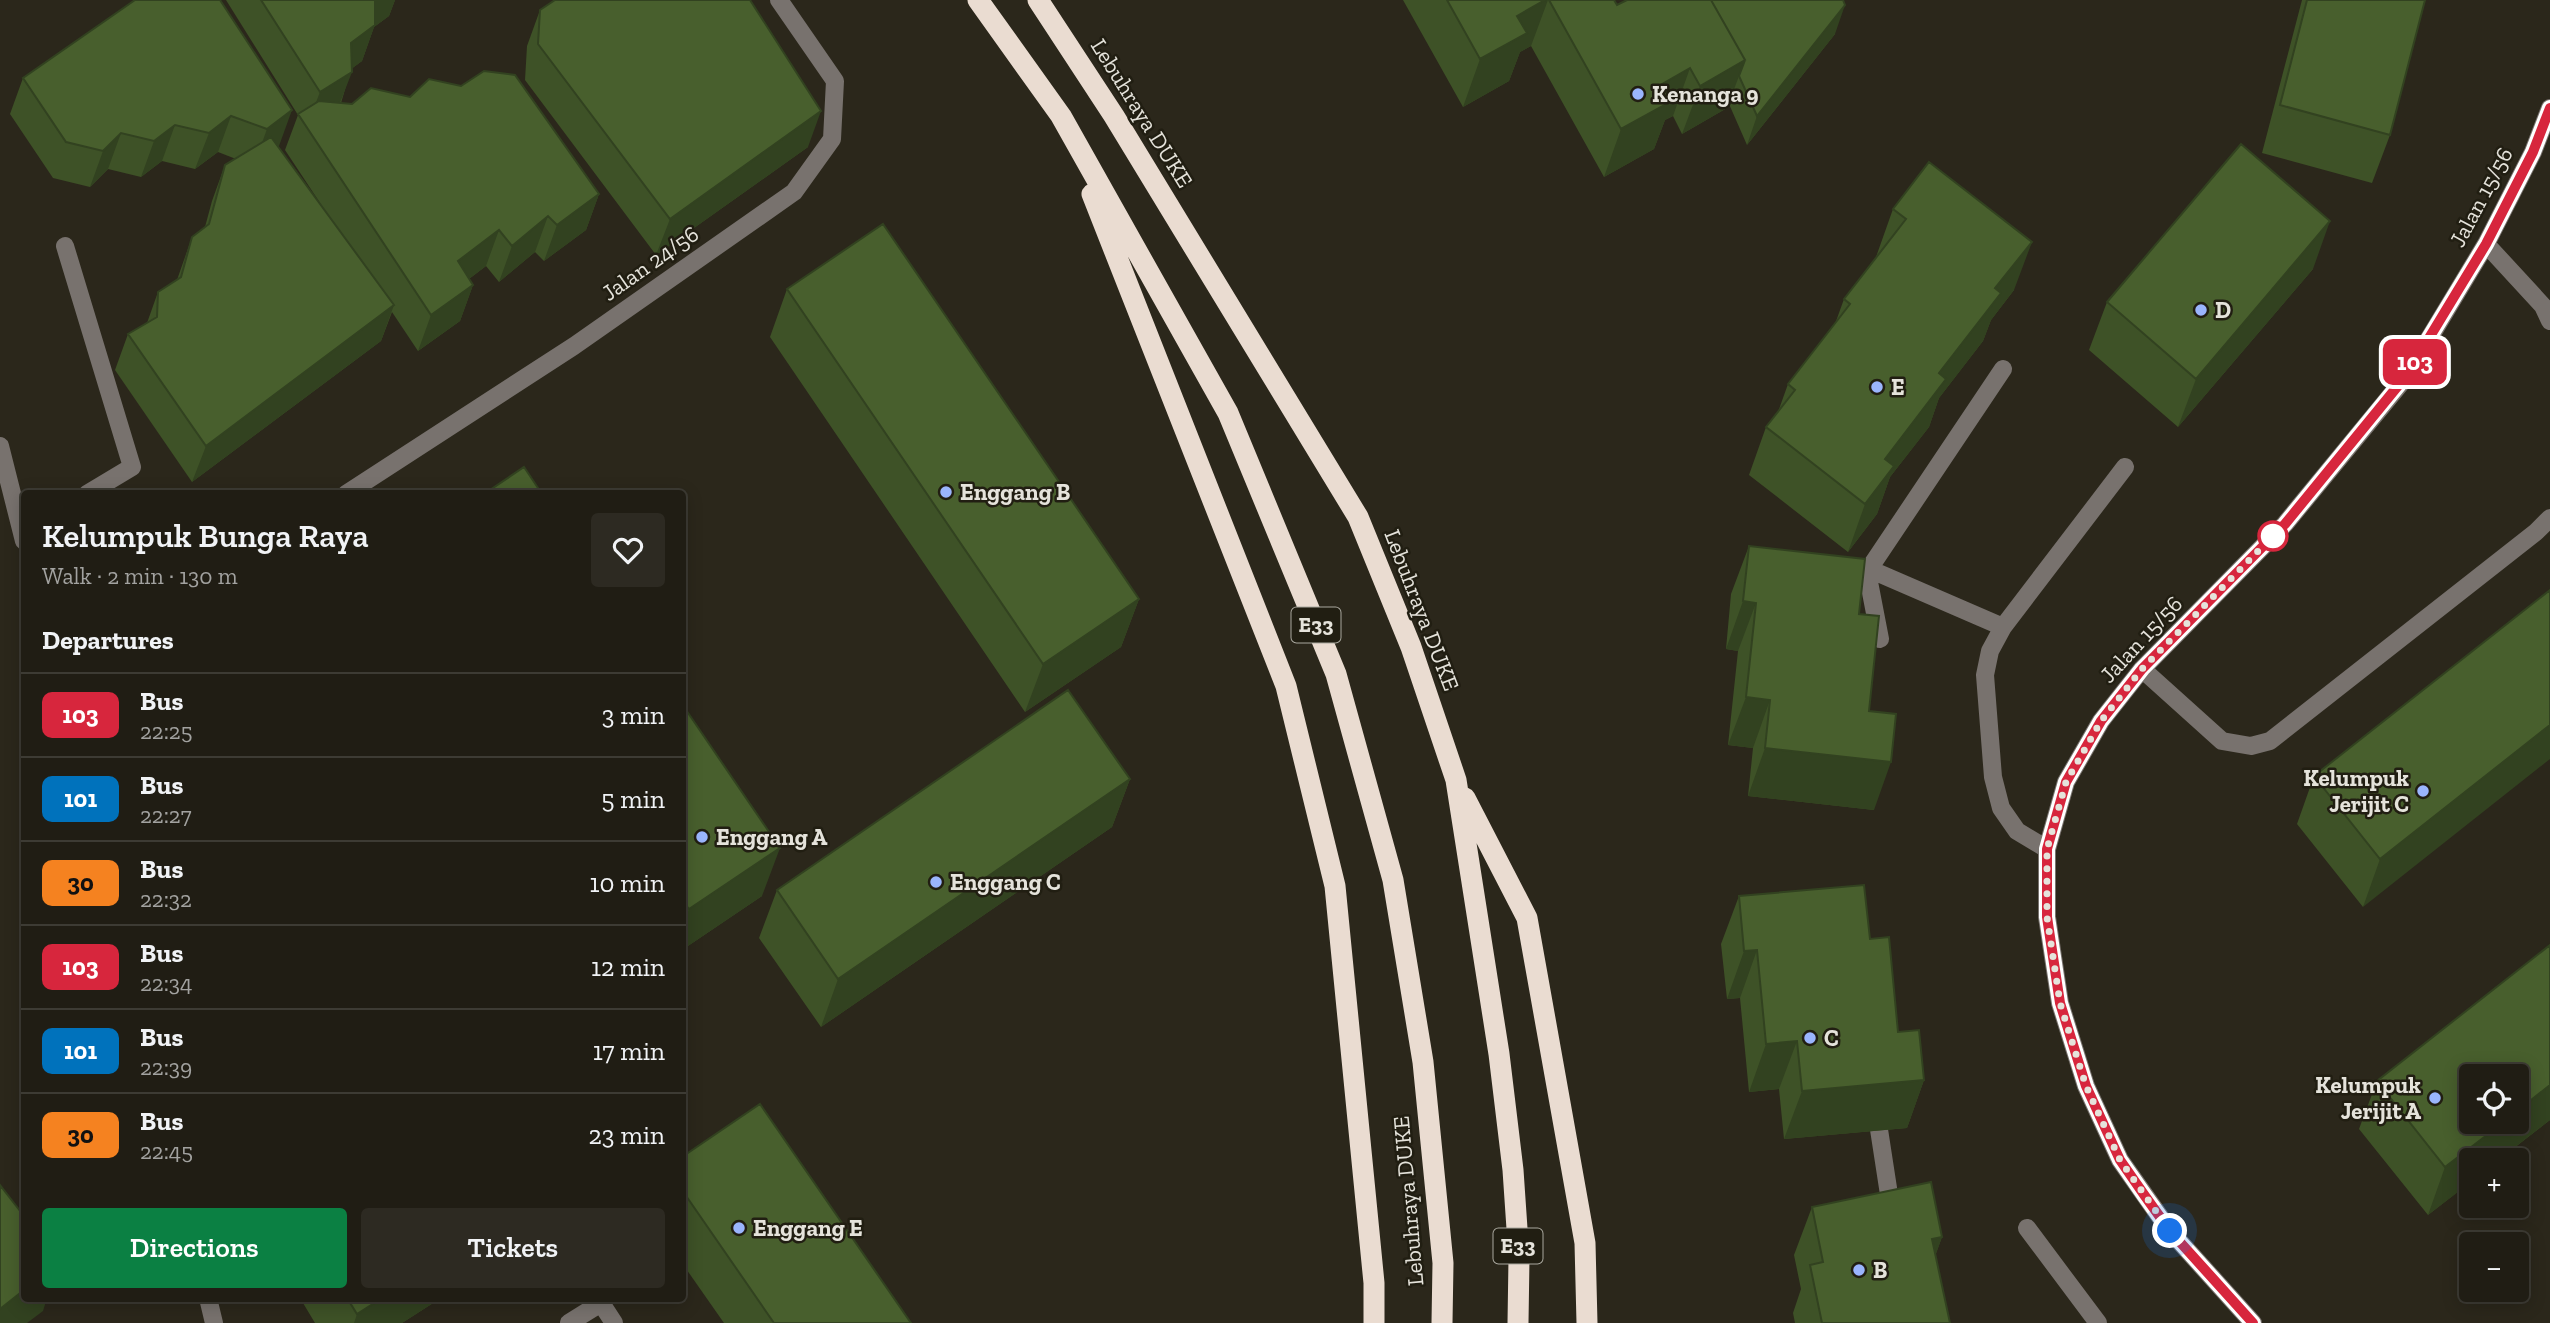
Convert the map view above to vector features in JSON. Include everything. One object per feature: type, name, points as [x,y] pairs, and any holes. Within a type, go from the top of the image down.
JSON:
[{"type":"highway","name":"Lebuhraya DUKE","points":[[978,0],[1061,116],[1228,413],[1336,674],[1393,880],[1423,1062],[1443,1264],[1442,1323]]},
{"type":"highway","name":"Lebuhraya DUKE","points":[[1038,0],[1114,116],[1358,517],[1411,646],[1456,780],[1499,1054],[1513,1170],[1519,1258],[1518,1323]]},
{"type":"highway","points":[[1061,116],[1286,686],[1335,886],[1374,1283],[1374,1323]]},
{"type":"highway","points":[[1456,780],[1527,918],[1585,1243],[1587,1323]]},
{"type":"street","name":"Jalan 24/56","points":[[352,490],[574,346],[794,192],[832,139],[835,81],[779,0]]},
{"type":"street","name":"Jalan 15/56","points":[[2253,1323],[2170,1231],[2127,1171],[2086,1086],[2060,1003],[2047,917],[2047,849],[2066,782],[2101,721],[2142,669],[2285,524],[2397,387],[2486,244],[2533,152],[2550,108]]},
{"type":"street","points":[[2486,244],[2543,306],[2550,321]]},
{"type":"street","points":[[65,246],[132,467],[94,490]]},
{"type":"street","points":[[1880,639],[1868,582],[1869,569],[2003,369]]},
{"type":"street","points":[[0,446],[21,524]]},
{"type":"street","points":[[2047,849],[2017,831],[2001,808],[1993,777],[1985,675],[1990,651],[2003,626],[2125,467]]},
{"type":"street","points":[[2142,669],[2222,741],[2251,746],[2270,741],[2536,532],[2550,518]]},
{"type":"street","points":[[1869,569],[2003,626]]},
{"type":"street","points":[[1874,1099],[1894,1229]]},
{"type":"street","points":[[2027,1228],[2098,1323]]},
{"type":"street","points":[[209,1302],[214,1323]]},
{"type":"street","points":[[569,1323],[601,1303],[614,1323]]},
{"type":"building","points":[[135,0],[220,0],[292,110],[267,129],[231,116],[209,133],[175,125],[154,141],[121,133],[103,151],[66,142],[23,78]]},
{"type":"building","points":[[261,0],[375,0],[375,25],[351,43],[352,72],[320,92]]},
{"type":"building","points":[[555,0],[750,0],[821,111],[670,219],[538,44],[540,10]]},
{"type":"building","points":[[1447,0],[1545,0],[1517,16],[1527,33],[1480,59]]},
{"type":"building","points":[[1549,0],[1614,0],[1617,5],[1627,0],[1711,0],[1745,60],[1700,86],[1690,68],[1662,84],[1672,101],[1621,129]]},
{"type":"building","points":[[1711,0],[1843,0],[1845,5],[1757,116],[1739,76],[1745,60]]},
{"type":"building","points":[[2307,0],[2425,0],[2390,135],[2280,105]]},
{"type":"building","points":[[484,71],[515,75],[599,194],[557,225],[548,216],[512,246],[499,230],[458,261],[473,285],[431,315],[298,114],[319,101],[352,104],[371,88],[410,97],[429,79],[461,86]]},
{"type":"building","points":[[271,137],[394,305],[206,446],[128,334],[157,317],[158,292],[181,277],[192,237],[209,224],[225,165]]},
{"type":"building","name":"D","points":[[2241,144],[2330,221],[2196,379],[2107,302]]},
{"type":"building","name":"E","points":[[1929,162],[2032,242],[1995,288],[2001,293],[1939,373],[1946,379],[1885,459],[1894,466],[1865,504],[1766,427],[1795,390],[1788,384],[1850,304],[1844,299],[1906,219],[1893,209]]},
{"type":"building","points":[[883,224],[1139,599],[1043,664],[787,289]]},
{"type":"building","points":[[524,467],[539,490],[490,490]]},
{"type":"building","points":[[1749,546],[1865,559],[1859,614],[1879,616],[1869,711],[1896,714],[1891,762],[1765,748],[1770,700],[1746,697],[1756,603],[1743,601]]},
{"type":"building","name":"Kelumpuk Jerijit C","points":[[2550,590],[2550,725],[2380,859],[2314,776]]},
{"type":"building","name":"Enggang C","points":[[1068,690],[1130,779],[838,979],[777,890]]},
{"type":"building","points":[[686,710],[780,848],[689,909],[686,905]]},
{"type":"building","points":[[1864,885],[1870,939],[1889,937],[1898,1032],[1919,1030],[1924,1080],[1802,1091],[1797,1041],[1766,1044],[1757,950],[1744,951],[1739,896]]},
{"type":"building","points":[[2550,945],[2550,1085],[2529,1102],[2529,1064],[2459,1064],[2459,1134],[2488,1134],[2470,1148],[2459,1148],[2459,1156],[2445,1167],[2377,1081]]},
{"type":"building","points":[[760,1104],[911,1323],[774,1323],[686,1196],[686,1154]]},
{"type":"building","points":[[1931,1182],[1942,1237],[1932,1239],[1950,1323],[1822,1323],[1810,1265],[1823,1262],[1812,1207]]},
{"type":"building","points":[[0,1185],[21,1212],[21,1292],[0,1309]]},
{"type":"building","points":[[350,1302],[376,1302],[357,1314]]},
{"type":"bus line","name":"103","points":[[2253,1323],[2170,1231],[2145,1196],[2120,1160],[2086,1086],[2060,1003],[2047,917],[2047,849],[2066,782],[2101,721],[2142,669],[2285,524],[2406,376],[2486,244],[2533,152],[2550,108]]},
{"type":"place","name":"Kenanga 9","points":[[1638,94]]},
{"type":"place","name":"D","points":[[2201,310]]},
{"type":"place","name":"E","points":[[1877,387]]},
{"type":"place","name":"Enggang B","points":[[946,492]]},
{"type":"place","name":"Kelumpuk Jerijit C","points":[[2423,791]]},
{"type":"place","name":"Enggang A","points":[[702,837]]},
{"type":"place","name":"Enggang C","points":[[936,882]]},
{"type":"place","name":"C","points":[[1810,1038]]},
{"type":"place","name":"Kelumpuk Jerijit A","points":[[2435,1098]]},
{"type":"place","name":"Enggang E","points":[[739,1228]]},
{"type":"place","name":"B","points":[[1859,1270]]},
{"type":"route","points":[[2170,1231],[2120,1160],[2086,1086],[2060,1003],[2047,917],[2047,849],[2066,782],[2101,721],[2142,669],[2273,536]]}]
